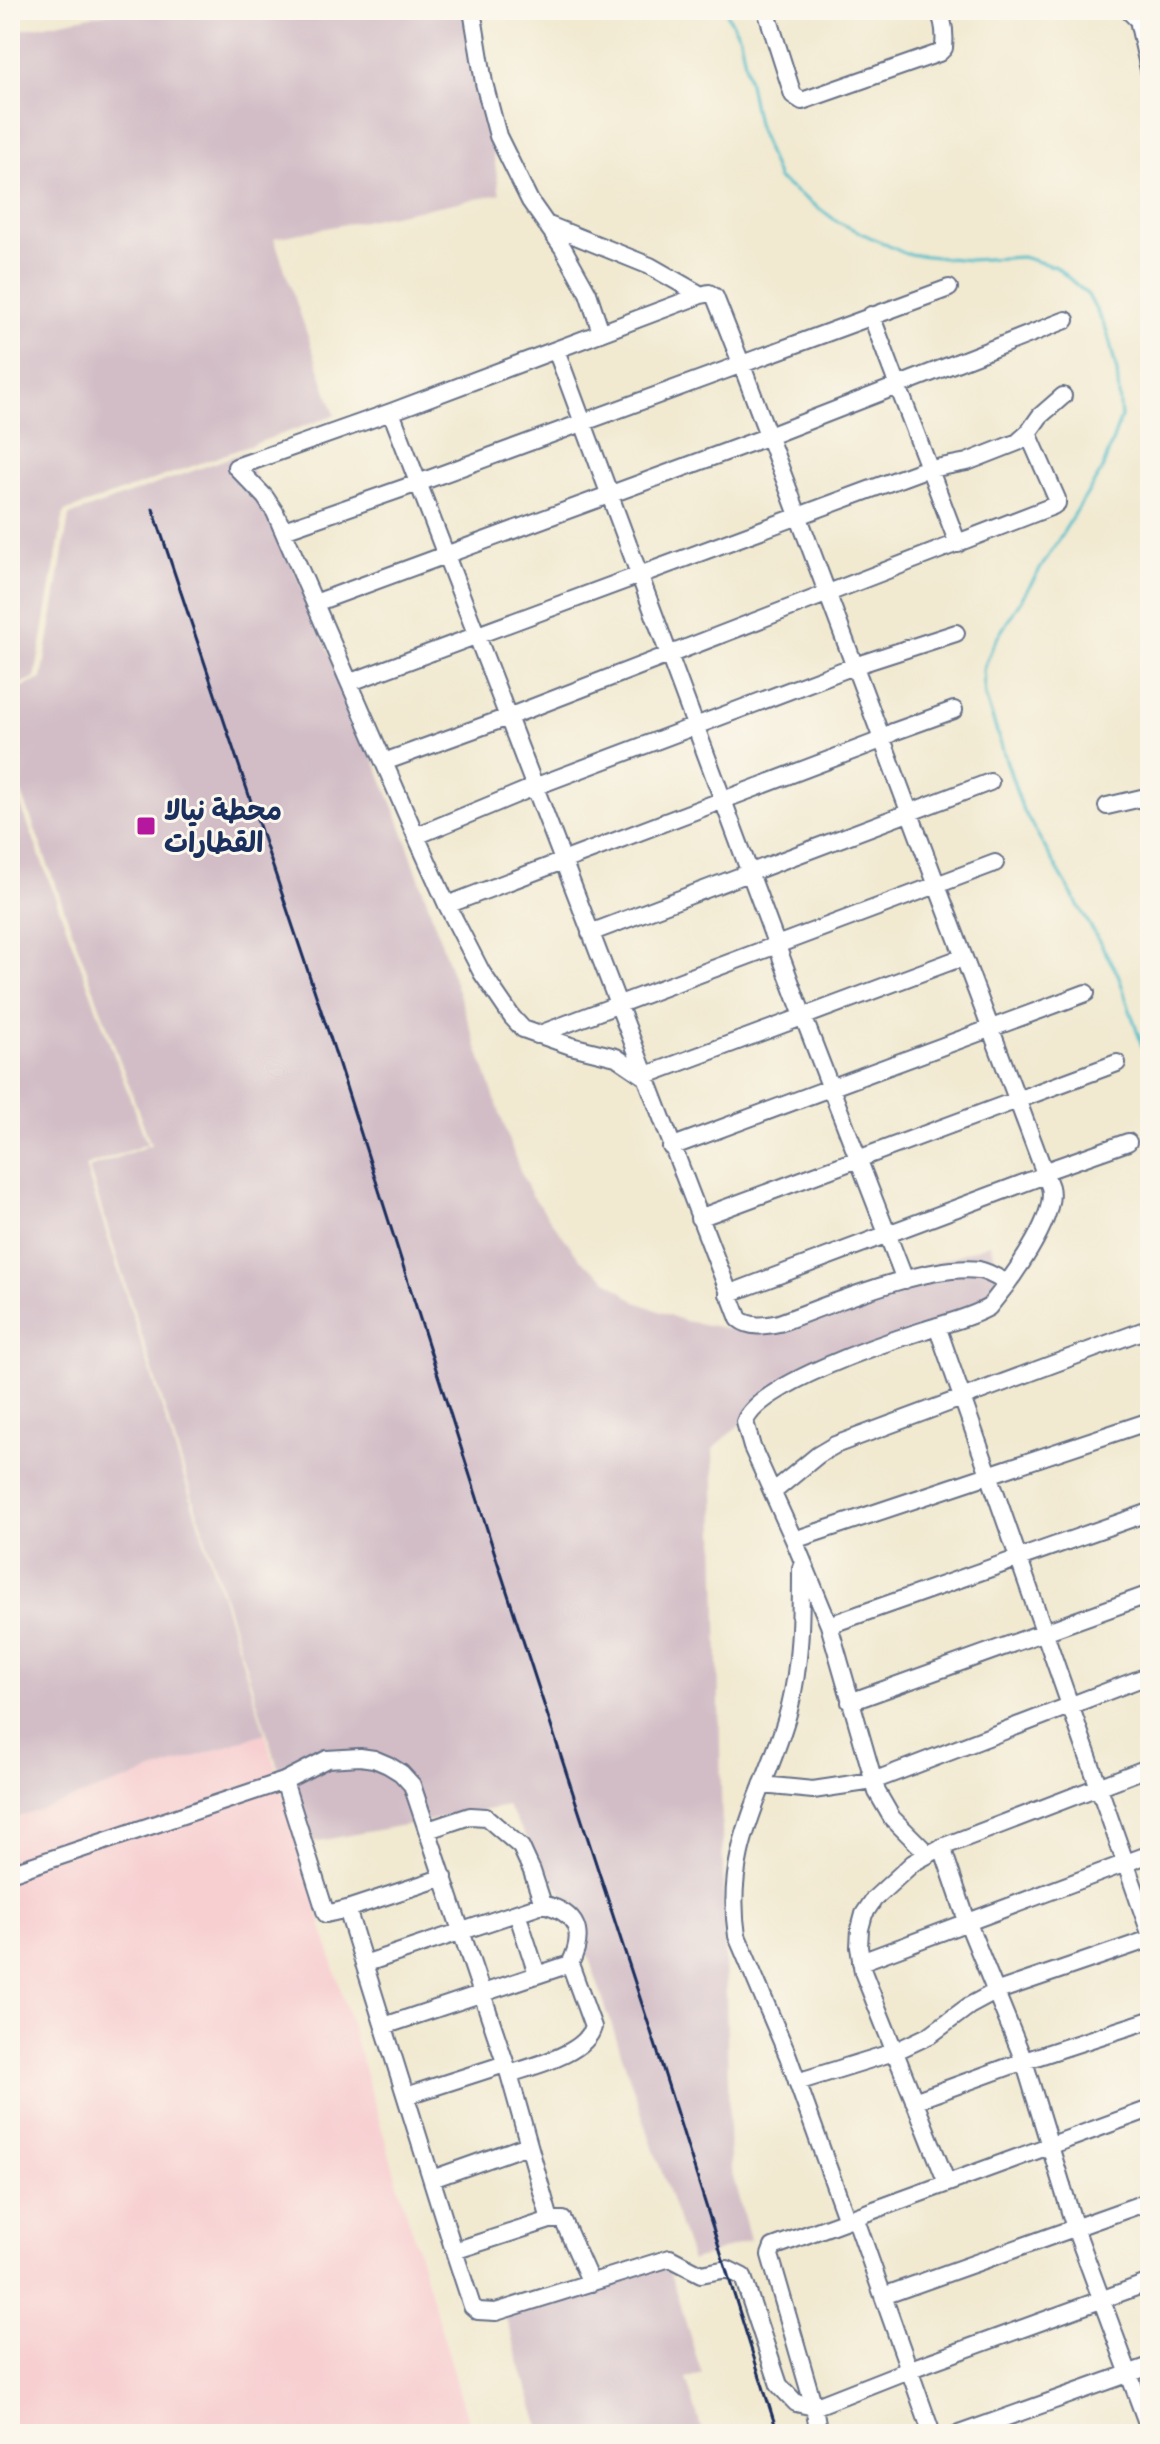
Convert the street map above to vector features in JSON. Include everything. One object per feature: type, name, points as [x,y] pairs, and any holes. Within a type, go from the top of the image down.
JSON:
[{"type":"street","points":[[472,10],[484,83],[498,136],[530,201],[563,248],[588,293],[601,332]]},
{"type":"street","points":[[766,10],[793,95],[802,101],[939,53],[944,48],[945,37],[941,14],[937,10]]},
{"type":"street","points":[[1138,13],[1150,74]]},
{"type":"street","points":[[544,223],[650,266],[701,295]]},
{"type":"street","points":[[284,530],[949,288]]},
{"type":"street","points":[[644,1076],[616,1057],[571,1046],[523,1029],[482,973],[416,836],[284,530],[265,497],[236,467],[709,293],[715,297],[769,436],[1052,1195],[1049,1209],[1033,1241],[989,1307],[777,1389],[746,1417],[746,1428],[829,1625],[873,1781],[892,1818],[935,1850],[1024,2061],[1075,2228],[1150,2431]]},
{"type":"street","points":[[871,315],[958,544]]},
{"type":"street","points":[[315,603],[769,436],[1066,320]]},
{"type":"street","points":[[556,350],[803,1016],[905,1280]]},
{"type":"street","points":[[351,682],[929,469],[954,466],[999,451],[1018,442],[1040,416],[1063,396]]},
{"type":"street","points":[[391,412],[671,1147],[741,1321],[758,1326],[769,1325],[926,1275],[969,1270],[990,1273],[1007,1283]]},
{"type":"street","points":[[384,762],[958,544],[1057,503],[1028,433]]},
{"type":"street","points":[[416,836],[534,787],[854,666],[956,633]]},
{"type":"street","points":[[447,905],[954,710]]},
{"type":"street","points":[[590,933],[990,782]]},
{"type":"street","points":[[1107,806],[1150,796]]},
{"type":"street","points":[[537,1035],[995,863]]},
{"type":"street","points":[[644,1076],[963,957]]},
{"type":"street","points":[[671,1147],[1086,993]]},
{"type":"street","points":[[699,1218],[1117,1063]]},
{"type":"street","points":[[728,1294],[1128,1142]]},
{"type":"street","points":[[797,2082],[894,2052],[930,2035],[969,2006],[995,1992],[1150,1936],[937,1326]]},
{"type":"street","points":[[773,1492],[827,1449],[1150,1328]]},
{"type":"street","points":[[794,1540],[1150,1421]]},
{"type":"street","points":[[829,1625],[1150,1512]]},
{"type":"street","points":[[802,1559],[801,1623],[788,1711],[738,1854],[735,1880],[737,1936],[761,1988],[883,2296],[932,2434]]},
{"type":"street","points":[[850,1702],[1150,1594]]},
{"type":"street","points":[[762,1785],[813,1790],[873,1781],[1150,1675]]},
{"type":"street","points":[[10,1873],[284,1781],[327,1759],[343,1756],[374,1759],[401,1773],[412,1785],[444,1877],[507,2069],[550,2220]]},
{"type":"street","points":[[947,2183],[861,1962],[860,1929],[864,1914],[886,1887],[935,1850],[1150,1767]]},
{"type":"street","points":[[284,1781],[326,1914],[444,1877]]},
{"type":"street","points":[[428,1830],[470,1816],[486,1817],[521,1847],[543,1904]]},
{"type":"street","points":[[861,1962],[1150,1854]]},
{"type":"street","points":[[364,1964],[543,1904],[560,1909],[574,1924],[578,1947],[570,1964],[593,2027],[590,2036],[579,2046],[548,2061],[406,2096]]},
{"type":"street","points":[[347,1909],[454,2251],[472,2306],[478,2311],[496,2312],[670,2258],[701,2274],[727,2269],[743,2277],[779,2385],[796,2403],[814,2407],[1150,2282]]},
{"type":"street","points":[[517,1913],[537,1974]]},
{"type":"street","points":[[384,2026],[570,1964]]},
{"type":"street","points":[[914,2101],[1150,2020]]},
{"type":"street","points":[[819,2434],[770,2253],[775,2246],[1150,2109]]},
{"type":"street","points":[[432,2179],[528,2145]]},
{"type":"street","points":[[883,2296],[1150,2201]]},
{"type":"street","points":[[454,2251],[550,2220],[563,2220],[591,2283]]},
{"type":"street","points":[[959,2434],[1150,2366]]},
{"type":"shaded area","points":[[123,10],[469,10],[500,194],[274,238],[335,415],[64,512],[35,678],[10,687],[10,32]]},
{"type":"shaded area","points":[[245,452],[398,817],[518,1166],[531,1194],[581,1260],[636,1302],[684,1321],[742,1331],[990,1244],[1009,1293],[792,1376],[713,1449],[730,2166],[750,2240],[692,2261],[573,1911],[507,1806],[302,1844],[89,1168],[151,1145],[10,761],[10,692],[42,679],[69,516]]},
{"type":"shaded area","points":[[10,776],[147,1144],[85,1166],[265,1733],[10,1820]]},
{"type":"shaded area","points":[[265,1733],[472,2434],[10,2434],[10,1820]]},
{"type":"shaded area","points":[[667,2264],[702,2374],[686,2379],[703,2434],[542,2434],[505,2316]]},
{"type":"waterway","points":[[725,10],[740,37],[757,124],[778,179],[838,222],[906,254],[969,260],[1022,257],[1056,267],[1088,295],[1107,331],[1117,372],[1121,417],[1102,470],[994,643],[983,670],[985,696],[1022,808],[1118,974],[1150,1070]]},
{"type":"railway","points":[[153,509],[334,1049],[778,2434]]},
{"type":"place","name":"محطة نيالا القطارات","points":[[146,826]]}]
